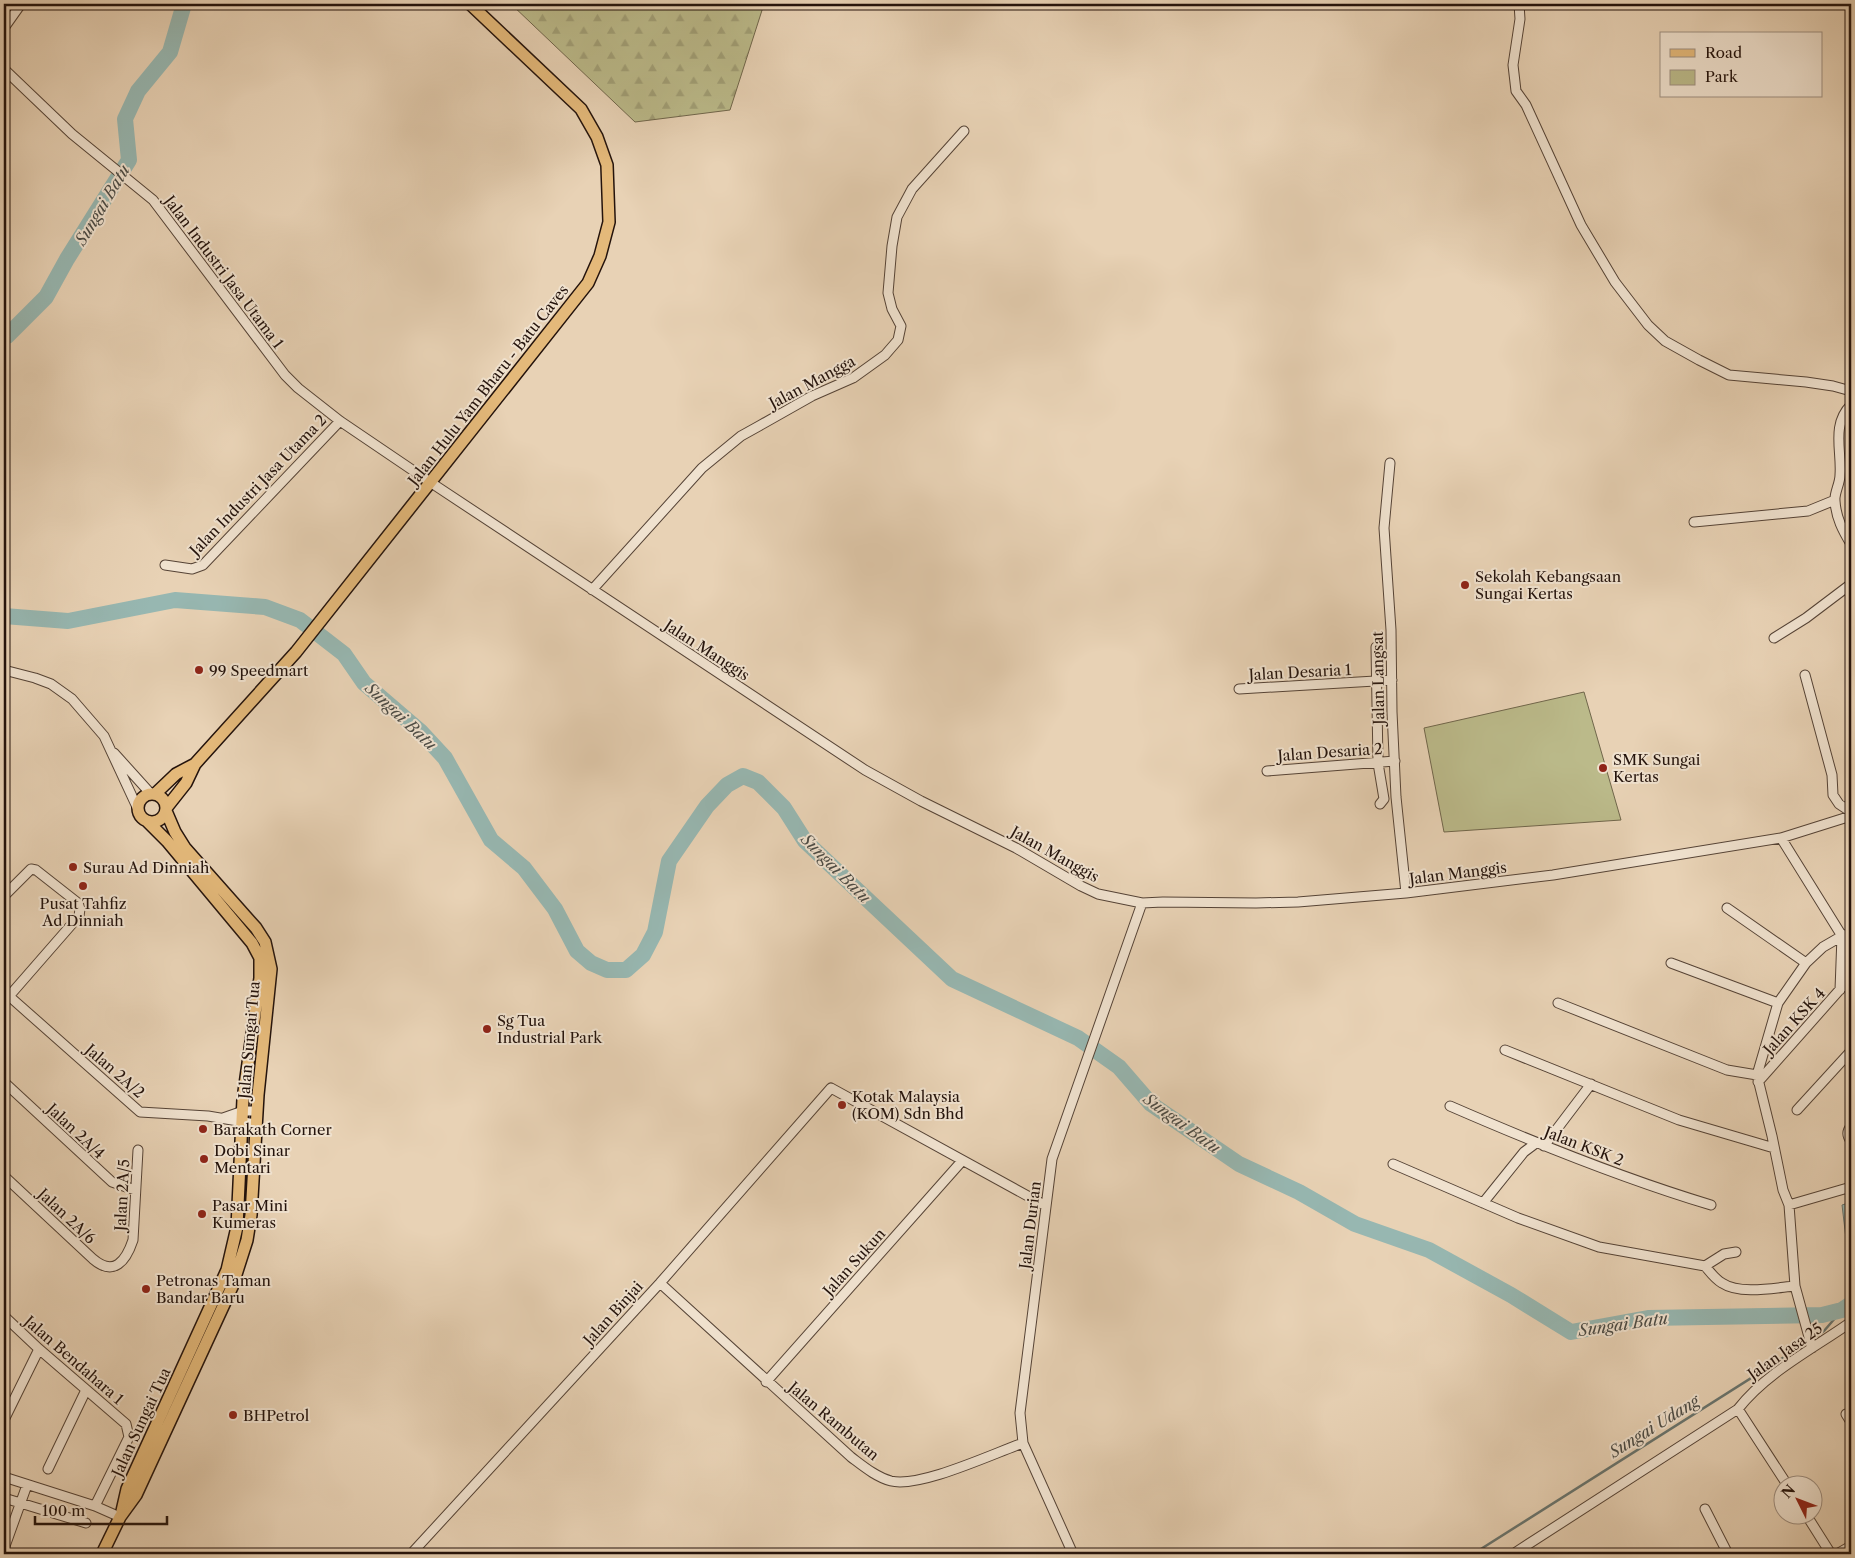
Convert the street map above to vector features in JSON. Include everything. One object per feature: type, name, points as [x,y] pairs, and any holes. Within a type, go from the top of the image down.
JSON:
[{"type":"main road","name":"Jalan Hulu Yam Bharu - Batu Caves","points":[[166,809],[186,783],[196,764],[296,652],[588,283],[600,256],[609,222],[607,165],[597,137],[581,109],[470,4]]},
{"type":"main road","name":"Jalan Hulu Yam Bharu - Batu Caves","points":[[153,794],[176,774],[196,764]]},
{"type":"main road","points":[[153,794],[163,798],[166,809],[164,816],[157,822],[148,822],[140,816],[138,807],[140,800],[153,794]]},
{"type":"main road","name":"Jalan Sungai Tua","points":[[102,1554],[120,1517],[136,1495],[232,1288],[238,1271],[251,1215],[256,1124],[270,959],[265,942],[256,928],[186,848],[175,832],[166,809]]},
{"type":"main road","name":"Jalan Sungai Tua","points":[[120,1517],[126,1489],[227,1270],[237,1227],[243,1117],[259,996],[260,958],[252,943],[167,840],[148,822]]},
{"type":"street","points":[[4,28],[21,4]]},
{"type":"street","points":[[1519,4],[1520,19],[1513,65],[1516,91],[1526,105],[1576,211],[1581,226],[1615,282],[1648,325],[1665,341],[1729,374],[1806,382],[1834,386],[1851,391]]},
{"type":"street","name":"Jalan Industri Jasa Utama 1","points":[[4,69],[72,134],[153,200],[285,375],[298,388],[340,421],[430,482]]},
{"type":"street","name":"Jalan Mangga","points":[[592,590],[702,468],[741,436],[812,396],[854,378],[885,355],[898,340],[901,326],[892,309],[888,293],[892,246],[897,217],[912,189],[964,131]]},
{"type":"street","points":[[1851,405],[1842,418],[1839,427],[1838,452],[1840,475],[1834,500],[1839,521],[1851,544]]},
{"type":"street","name":"Jalan Industri Jasa Utama 2","points":[[165,565],[192,569],[203,565],[340,421]]},
{"type":"street","name":"Jalan Langsat","points":[[1390,463],[1384,528],[1391,630],[1395,761],[1406,893]]},
{"type":"street","name":"Jalan Manggis","points":[[430,482],[865,770],[921,801],[1016,848],[1098,894],[1142,903],[1256,903],[1298,902],[1406,893],[1553,875],[1781,838],[1851,816]]},
{"type":"street","points":[[1694,522],[1808,511],[1834,500]]},
{"type":"street","points":[[1774,638],[1806,618],[1851,584]]},
{"type":"street","points":[[1376,646],[1378,763],[1384,799],[1380,804]]},
{"type":"street","points":[[4,670],[51,684],[65,693],[104,736],[120,774],[132,792],[138,807]]},
{"type":"street","points":[[1805,675],[1832,775],[1833,795],[1839,804],[1851,812]]},
{"type":"street","name":"Jalan Desaria 1","points":[[1240,689],[1392,680]]},
{"type":"street","points":[[111,750],[153,794]]},
{"type":"street","name":"Jalan Desaria 2","points":[[1267,771],[1395,761]]},
{"type":"street","points":[[1781,838],[1847,934],[1840,990]]},
{"type":"street","points":[[4,896],[31,869],[36,870],[78,903],[80,909],[79,916],[6,999]]},
{"type":"street","name":"Jalan Durian","points":[[1073,1554],[1023,1443],[1020,1412],[1052,1159],[1142,903]]},
{"type":"street","points":[[1727,908],[1806,963]]},
{"type":"street","points":[[1811,1345],[1796,1289],[1789,1205],[1783,1190],[1772,1136],[1757,1079],[1778,1003],[1806,963],[1823,947],[1847,934]]},
{"type":"street","points":[[1671,963],[1778,1003]]},
{"type":"street","name":"Jalan KSK 4","points":[[1757,1079],[1851,977]]},
{"type":"street","name":"Jalan 2A/2","points":[[6,999],[140,1112],[222,1118],[243,1117],[257,1111]]},
{"type":"street","points":[[1558,1003],[1727,1070],[1757,1079]]},
{"type":"street","points":[[1505,1050],[1679,1120],[1774,1148]]},
{"type":"street","points":[[1797,1110],[1851,1051]]},
{"type":"street","name":"Jalan 2A/4","points":[[4,1082],[112,1182],[135,1190]]},
{"type":"street","points":[[1483,1203],[1524,1152],[1540,1144],[1591,1084]]},
{"type":"street","name":"Jalan Binjai","points":[[411,1554],[660,1283],[832,1088],[962,1161]]},
{"type":"street","name":"Jalan KSK 2","points":[[1450,1106],[1540,1144],[1655,1188],[1711,1205]]},
{"type":"street","name":"Jalan 2A/2","points":[[243,1117],[256,1124]]},
{"type":"street","points":[[1851,1126],[1848,1137],[1851,1141]]},
{"type":"street","name":"Jalan 2A/5","points":[[116,1266],[127,1254],[133,1240],[138,1150]]},
{"type":"street","points":[[962,1161],[1046,1206]]},
{"type":"street","name":"Jalan Sukun","points":[[766,1382],[962,1161]]},
{"type":"street","points":[[1393,1164],[1518,1218],[1599,1247],[1705,1266],[1722,1283],[1735,1289],[1796,1289]]},
{"type":"street","name":"Jalan 2A/6","points":[[4,1176],[97,1263],[106,1267],[116,1266]]},
{"type":"street","points":[[1789,1205],[1851,1187]]},
{"type":"street","points":[[1705,1266],[1724,1254],[1736,1252]]},
{"type":"street","name":"Jalan Rambutan","points":[[660,1283],[766,1382],[851,1457],[872,1472],[892,1481],[908,1482],[928,1478],[1023,1443]]},
{"type":"street","name":"Jalan Bendahara 1","points":[[4,1316],[39,1349],[126,1424],[129,1437],[95,1506]]},
{"type":"street","name":"Jalan Jasa 25","points":[[1513,1554],[1738,1409],[1752,1392],[1811,1345],[1851,1322]]},
{"type":"street","points":[[4,1420],[39,1349]]},
{"type":"street","points":[[48,1469],[86,1390]]},
{"type":"street","points":[[1738,1409],[1782,1476]]},
{"type":"street","points":[[4,1477],[95,1506],[120,1517]]},
{"type":"street","points":[[4,1549],[26,1485]]},
{"type":"street","points":[[4,1498],[86,1523]]},
{"type":"street","points":[[1705,1509],[1728,1554]]},
{"type":"street","points":[[1813,1526],[1831,1554]]},
{"type":"street","points":[[1837,1554],[1851,1546]]},
{"type":"green space","points":[[511,4],[764,4],[730,110],[635,122]]},
{"type":"green space","points":[[1584,692],[1621,820],[1444,832],[1424,728]]},
{"type":"water","points":[[1851,1202],[1851,1267],[1849,1264],[1842,1205]]},
{"type":"waterway","name":"Sungai Batu","points":[[4,337],[46,297],[67,259],[129,160],[125,119],[138,91],[170,52],[184,4]]},
{"type":"waterway","name":"Sungai Batu","points":[[4,616],[68,621],[175,600],[265,607],[300,620],[344,654],[364,683],[420,731],[445,758],[491,840],[524,868],[555,909],[577,951],[591,963],[607,970],[626,970],[643,955],[655,932],[669,861],[707,806],[727,785],[743,776],[758,782],[784,808],[805,841],[952,979],[1078,1038],[1119,1067],[1151,1104],[1239,1164],[1299,1192],[1355,1224],[1429,1250],[1511,1295],[1571,1332],[1648,1318],[1822,1315],[1842,1310],[1851,1304]]},
{"type":"waterway","name":"Sungai Udang","points":[[1812,1339],[1824,1331],[1842,1310]]},
{"type":"waterway","name":"Sungai Udang","points":[[1473,1554],[1808,1342]]},
{"type":"place","name":"Sekolah Kebangsaan Sungai Kertas","points":[[1465,585]]},
{"type":"place","name":"99 Speedmart","points":[[199,670]]},
{"type":"place","name":"SMK Sungai Kertas","points":[[1603,768]]},
{"type":"place","name":"Surau Ad Dinniah","points":[[73,867]]},
{"type":"place","name":"Pusat Tahfiz Ad Dinniah","points":[[83,886]]},
{"type":"place","name":"Sg Tua Industrial Park","points":[[487,1029]]},
{"type":"place","name":"Kotak Malaysia (KOM) Sdn Bhd","points":[[842,1105]]},
{"type":"place","name":"Barakath Corner","points":[[203,1129]]},
{"type":"place","name":"Dobi Sinar Mentari","points":[[204,1159]]},
{"type":"place","name":"Pasar Mini Kumeras","points":[[202,1214]]},
{"type":"place","name":"Petronas Taman Bandar Baru","points":[[146,1289]]},
{"type":"place","name":"BHPetrol","points":[[233,1415]]}]
